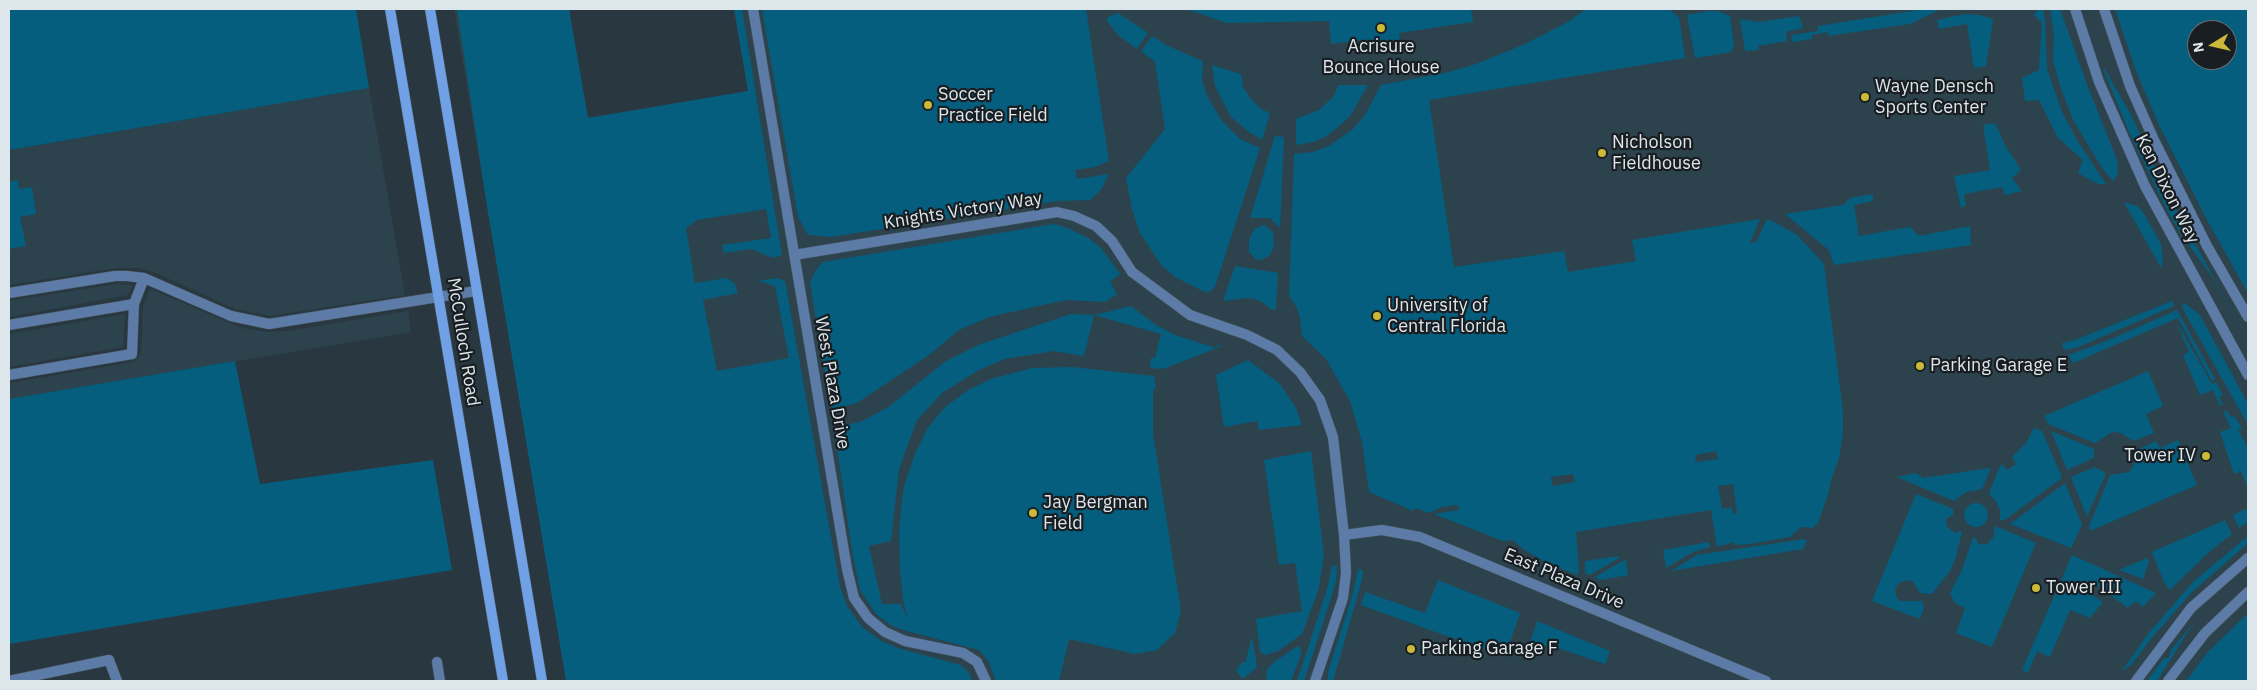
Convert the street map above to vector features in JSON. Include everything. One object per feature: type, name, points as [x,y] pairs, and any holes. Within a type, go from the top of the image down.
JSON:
[{"type":"main road","name":"McCulloch Road","points":[[390,9],[503,681]]},
{"type":"main road","name":"McCulloch Road","points":[[430,9],[542,681]]},
{"type":"street","name":"West Plaza Drive","points":[[754,9],[847,569],[854,598],[868,618],[885,632],[905,641],[963,653],[977,662],[986,681]]},
{"type":"street","name":"Ken Dixon Way","points":[[2075,9],[2099,82],[2146,186],[2248,375]]},
{"type":"street","name":"Ken Dixon Way","points":[[2104,9],[2130,86],[2154,140],[2207,246],[2248,317]]},
{"type":"street","name":"Knights Victory Way","points":[[794,255],[1057,212],[1074,216],[1096,226],[1112,241],[1132,272],[1190,315],[1247,335],[1277,350],[1300,372],[1320,400],[1333,437],[1344,535],[1346,573],[1343,598],[1314,681]]},
{"type":"street","points":[[9,293],[115,276],[144,278],[244,321],[269,324],[476,291]]},
{"type":"street","points":[[9,375],[132,354],[134,304],[144,278]]},
{"type":"street","points":[[9,325],[134,304]]},
{"type":"street","name":"East Plaza Drive","points":[[1344,535],[1382,530],[1420,538],[1766,681]]},
{"type":"street","points":[[2136,681],[2191,608],[2248,558]]},
{"type":"street","points":[[2168,681],[2205,633],[2248,592]]},
{"type":"street","points":[[9,681],[109,660],[117,681]]},
{"type":"street","points":[[437,662],[440,681]]},
{"type":"shaded area","points":[[9,9],[356,9],[369,88],[9,150]]},
{"type":"shaded area","name":"University of Central Florida","points":[[454,9],[569,9],[588,118],[748,91],[734,9],[2248,9],[2248,681],[567,681]]},
{"type":"shaded area","points":[[457,9],[569,9],[588,118],[748,91],[734,9],[742,9],[782,255],[773,258],[751,249],[724,253],[722,245],[771,238],[766,209],[697,220],[686,228],[695,283],[727,278],[735,284],[738,293],[703,300],[717,371],[789,358],[775,286],[758,281],[777,278],[785,281],[840,587],[847,606],[863,628],[883,642],[901,649],[961,665],[969,673],[972,681],[566,681],[486,200]]},
{"type":"shaded area","name":"Soccer Practice Field","points":[[762,9],[1086,9],[1109,161],[1095,167],[1075,170],[1077,179],[1109,174],[1101,190],[1090,200],[1057,201],[831,237],[808,235],[798,217]]},
{"type":"shaded area","name":"Acrisure Bounce House","points":[[1186,9],[1471,9],[1473,22],[1399,33],[1400,42],[1371,46],[1369,39],[1331,44],[1329,21],[1227,23]]},
{"type":"shaded area","points":[[1586,9],[1668,9],[1679,17],[1685,58],[1429,100],[1454,267],[1564,251],[1568,272],[1636,261],[1632,240],[1760,219],[1750,243],[1756,242],[1766,221],[1769,219],[1797,235],[1824,264],[1843,411],[1843,433],[1839,458],[1818,523],[1812,528],[1801,527],[1790,537],[1750,544],[1734,545],[1733,542],[1717,547],[1711,510],[1576,532],[1579,571],[1577,575],[1547,563],[1523,549],[1513,540],[1503,541],[1434,514],[1459,510],[1458,505],[1442,507],[1429,513],[1415,508],[1413,511],[1369,492],[1362,442],[1350,401],[1326,359],[1302,336],[1297,308],[1289,296],[1294,154],[1313,152],[1329,146],[1353,129],[1365,115],[1381,85],[1449,72],[1476,64],[1523,45],[1568,22]],"holes":[[[1716,451],[1718,459],[1696,462],[1695,455]],[[1573,474],[1575,482],[1552,486],[1551,477]],[[1733,484],[1737,513],[1733,514],[1732,507],[1722,509],[1718,486]]]},
{"type":"shaded area","points":[[1925,9],[1941,9],[1910,24],[1828,36],[1827,32],[1812,35],[1812,39],[1792,42],[1791,35],[1818,31],[1818,26]]},
{"type":"shaded area","points":[[2038,9],[2043,9],[2047,69],[2062,112],[2077,140],[2106,184],[2098,184],[2078,173],[2083,160],[2058,138],[2039,100],[2025,101],[2022,78],[2039,70],[2042,23],[2034,15]]},
{"type":"shaded area","points":[[2050,9],[2060,9],[2117,160],[2118,173],[2113,181],[2102,168],[2073,120],[2060,86],[2053,61],[2054,36]]},
{"type":"shaded area","points":[[2115,9],[2248,9],[2248,293],[2207,220],[2159,125],[2136,71]]},
{"type":"shaded area","points":[[1717,11],[1730,16],[1734,45],[1731,52],[1695,58],[1687,15]]},
{"type":"shaded area","points":[[1118,13],[1148,33],[1137,49],[1119,36],[1107,21],[1108,17]]},
{"type":"shaded area","points":[[1965,14],[1993,19],[1986,66],[1974,68],[1967,24],[1939,29],[1937,20]]},
{"type":"shaded area","points":[[1799,16],[1803,28],[1786,32],[1787,41],[1758,46],[1759,50],[1745,51],[1740,19],[1759,22]]},
{"type":"shaded area","points":[[1152,36],[1168,46],[1203,61],[1202,80],[1207,96],[1222,121],[1240,139],[1260,148],[1215,287],[1207,293],[1175,277],[1162,266],[1140,233],[1132,209],[1126,178],[1165,129],[1155,62],[1141,51]]},
{"type":"shaded area","points":[[1212,65],[1241,74],[1243,87],[1251,99],[1261,109],[1270,113],[1262,140],[1231,117],[1215,86]]},
{"type":"shaded area","points":[[2104,68],[2131,115],[2167,193],[2247,338],[2213,278],[2181,234],[2168,212],[2130,134]]},
{"type":"shaded area","points":[[1338,85],[1368,85],[1350,116],[1337,128],[1314,142],[1296,145],[1296,119],[1319,110],[1334,96]]},
{"type":"shaded area","points":[[369,88],[405,295],[270,316],[235,309],[156,273],[139,268],[115,268],[9,285],[9,150]]},
{"type":"shaded area","points":[[1995,123],[2005,145],[2021,170],[2012,178],[2022,191],[2005,195],[2002,187],[1964,194],[1966,205],[1961,208],[1954,176],[1990,170],[1983,125]]},
{"type":"shaded area","points":[[1275,136],[1284,137],[1280,228],[1270,218],[1250,218]]},
{"type":"shaded area","points":[[18,180],[19,189],[32,187],[36,214],[20,217],[26,246],[9,249],[9,182]]},
{"type":"shaded area","points":[[1873,194],[1873,201],[1854,205],[1859,236],[1910,227],[1919,236],[1970,226],[1971,245],[1834,265],[1829,250],[1785,214],[1843,205],[1850,198]]},
{"type":"shaded area","points":[[2124,202],[2137,206],[2143,212],[2161,244],[2163,259],[2161,268]]},
{"type":"shaded area","points":[[1054,224],[1068,228],[1088,238],[1101,248],[1120,274],[1110,282],[1117,294],[1105,302],[1066,300],[989,317],[959,330],[929,355],[857,403],[833,409],[830,404],[810,283],[815,271],[823,262]]},
{"type":"shaded area","points":[[1264,225],[1273,232],[1274,247],[1269,256],[1257,260],[1249,252],[1249,240],[1254,229]]},
{"type":"shaded area","points":[[1235,266],[1278,273],[1276,310],[1255,299],[1223,301]]},
{"type":"shaded area","points":[[116,284],[132,285],[128,295],[9,317],[9,301]]},
{"type":"shaded area","points":[[150,289],[242,328],[268,332],[287,331],[408,311],[411,332],[9,399],[9,383],[134,362],[141,354],[143,305]]},
{"type":"shaded area","points":[[2172,301],[2174,306],[2076,348],[2064,350],[2062,343],[2072,341]]},
{"type":"shaded area","points":[[2184,303],[2200,315],[2248,404],[2248,425],[2184,311],[2182,305]]},
{"type":"shaded area","points":[[1131,306],[1156,325],[1175,335],[1216,348],[1218,345],[1222,346],[1166,368],[1156,369],[1150,367],[1151,358],[1155,358],[1161,334],[1094,315]]},
{"type":"shaded area","points":[[2177,310],[2215,379],[2212,381],[2178,318],[2073,363],[2068,355],[2109,340]]},
{"type":"shaded area","points":[[125,314],[123,347],[9,367],[9,334]]},
{"type":"shaded area","name":"Jay Bergman Field","points":[[1071,314],[1094,315],[1084,356],[1054,351],[1005,359],[979,370],[942,393],[917,420],[899,469],[891,541],[869,546],[882,604],[901,604],[908,621],[900,571],[899,530],[901,508],[904,486],[915,454],[927,429],[944,408],[968,390],[991,379],[1032,368],[1072,367],[1154,376],[1156,388],[1153,390],[1153,434],[1181,611],[1175,633],[1157,650],[1135,654],[1069,639],[1059,681],[996,681],[988,660],[979,650],[892,626],[876,614],[860,590],[852,551],[834,427],[860,422],[887,408],[946,361],[978,345]]},
{"type":"shaded area","points":[[2176,321],[2212,384],[2216,382],[2223,395],[2219,397],[2223,404],[2220,406],[2213,390],[2200,395],[2183,355],[2189,352]]},
{"type":"shaded area","points":[[1248,360],[1280,384],[1296,408],[1302,425],[1259,430],[1257,421],[1224,427],[1216,375]]},
{"type":"shaded area","points":[[235,361],[260,484],[433,460],[452,570],[9,644],[9,399]]},
{"type":"shaded area","points":[[2148,371],[2163,406],[2146,414],[2154,433],[2133,441],[2121,433],[2112,432],[2095,443],[2048,424],[2044,416]]},
{"type":"shaded area","points":[[2227,411],[2231,417],[2234,416],[2242,428],[2238,430],[2248,448],[2248,489],[2241,471],[2234,474],[2220,432],[2231,428],[2223,412]]},
{"type":"shaded area","points":[[2034,428],[2042,431],[2062,478],[2005,520],[2000,520],[2000,511],[1996,501],[1989,494],[1999,468],[2002,464],[2007,470],[2016,464],[2012,457],[2026,443]]},
{"type":"shaded area","points":[[2051,431],[2094,449],[2094,458],[2067,470]]},
{"type":"shaded area","points":[[2178,440],[2197,485],[2090,531],[2089,526],[2110,475],[2129,472],[2133,467],[2137,450],[2156,441],[2160,448]]},
{"type":"shaded area","points":[[1311,451],[1324,555],[1318,591],[1302,634],[1278,651],[1266,655],[1260,652],[1256,619],[1302,611],[1295,563],[1279,565],[1264,460]]},
{"type":"shaded area","points":[[2095,467],[2106,473],[2087,517],[2071,477]]},
{"type":"shaded area","points":[[1989,468],[1990,470],[1982,489],[1966,492],[1954,501],[1897,477],[1916,473],[1923,478]]},
{"type":"shaded area","points":[[2065,483],[2082,525],[2071,548],[2010,524]]},
{"type":"shaded area","points":[[1916,494],[1953,509],[1953,515],[1947,518],[1946,525],[1953,532],[1957,533],[1960,530],[1962,532],[1955,560],[1950,571],[1932,594],[1920,593],[1913,582],[1909,580],[1900,582],[1895,588],[1896,596],[1900,601],[1922,601],[1924,608],[1920,619],[1872,601]]},
{"type":"shaded area","points":[[1976,503],[1985,506],[1988,515],[1985,524],[1976,527],[1967,524],[1964,515],[1967,506]]},
{"type":"shaded area","points":[[2248,508],[2248,522],[2239,528],[2233,515]]},
{"type":"shaded area","points":[[2225,520],[2232,534],[2209,552],[2170,590],[2164,582],[2152,552]]},
{"type":"shaded area","points":[[1995,526],[2036,543],[1992,647],[1956,633],[1965,608],[1955,603],[1950,593],[1962,570],[1973,537],[1976,538],[1978,544],[1987,544],[1993,538]]},
{"type":"shaded area","points":[[2248,536],[2248,543],[2191,593],[2132,664],[2121,672],[2148,634],[2193,582]]},
{"type":"shaded area","points":[[1804,539],[1807,541],[1803,549],[1671,571],[1697,555]]},
{"type":"shaded area","points":[[1709,542],[1710,547],[1693,552],[1666,568],[1663,550]]},
{"type":"shaded area","points":[[2072,555],[2156,593],[2143,607],[2135,601],[2128,608],[2092,582],[2079,587],[2103,602],[2090,618],[2070,610],[2050,657],[2037,651],[2028,673],[2022,670]]},
{"type":"shaded area","points":[[1619,556],[1619,558],[1590,575],[1585,573],[1585,561]]},
{"type":"shaded area","points":[[2147,558],[2149,561],[2143,579],[2119,570]]},
{"type":"shaded area","points":[[1626,559],[1628,575],[1600,580],[1595,577]]},
{"type":"shaded area","points":[[1332,566],[1337,566],[1336,581],[1330,601],[1304,681],[1297,681],[1327,590]]},
{"type":"shaded area","points":[[1358,569],[1363,570],[1362,580],[1333,681],[1328,681],[1328,672],[1352,597]]},
{"type":"shaded area","points":[[1438,580],[1520,613],[1505,657],[1361,605],[1365,592],[1425,613]]},
{"type":"shaded area","points":[[2248,613],[2248,681],[2186,681],[2207,653]]},
{"type":"shaded area","points":[[1537,621],[1610,651],[1605,664],[1549,645],[1528,649]]},
{"type":"shaded area","points":[[2194,622],[2157,681],[2147,681],[2164,658],[2169,658],[2171,650]]},
{"type":"shaded area","points":[[1252,637],[1257,667],[1243,679],[1236,671],[1242,662],[1245,663]]},
{"type":"shaded area","points":[[1298,646],[1301,649],[1301,655],[1291,681],[1266,681],[1267,669]]},
{"type":"place","name":"Acrisure Bounce House","points":[[1381,28]]},
{"type":"place","name":"Wayne Densch Sports Center","points":[[1865,97]]},
{"type":"place","name":"Soccer Practice Field","points":[[928,105]]},
{"type":"place","name":"Nicholson Fieldhouse","points":[[1602,153]]},
{"type":"place","name":"University of Central Florida","points":[[1377,316]]},
{"type":"place","name":"Parking Garage E","points":[[1920,366]]},
{"type":"place","name":"Tower IV","points":[[2206,456]]},
{"type":"place","name":"Jay Bergman Field","points":[[1033,513]]},
{"type":"place","name":"Tower III","points":[[2036,588]]},
{"type":"place","name":"Parking Garage F","points":[[1411,649]]}]
